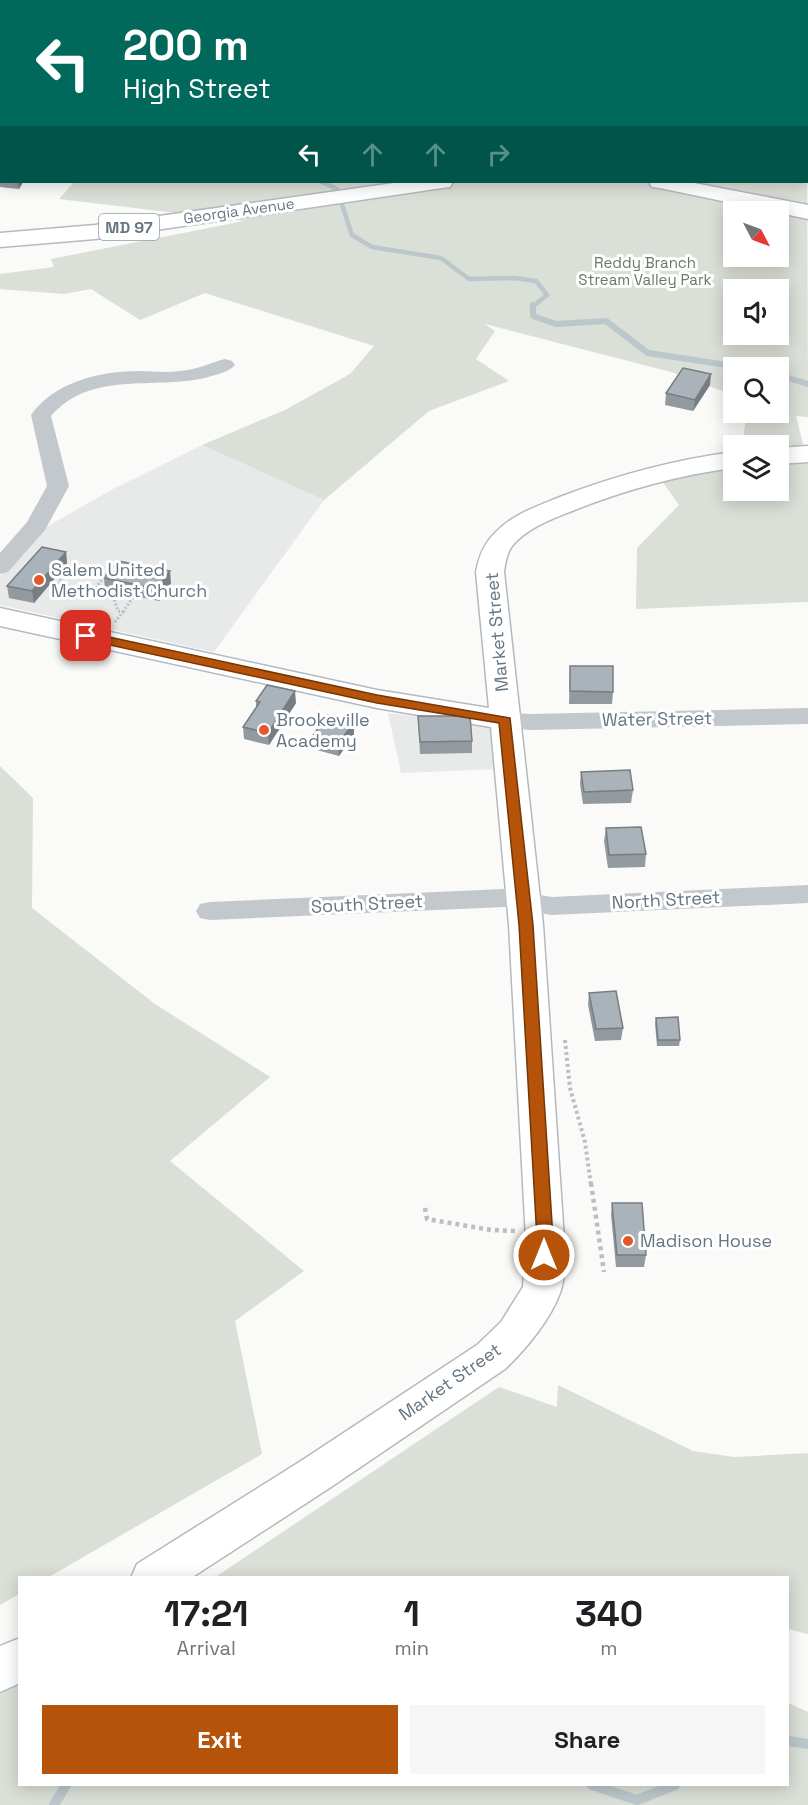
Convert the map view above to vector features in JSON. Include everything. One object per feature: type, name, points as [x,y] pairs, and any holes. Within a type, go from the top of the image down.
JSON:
[{"type":"main road","name":"Georgia Avenue","points":[[0,240],[95,232],[434,183]]},
{"type":"main road","points":[[665,183],[808,212]]},
{"type":"main road","points":[[789,455],[808,454]]},
{"type":"main road","name":"Market Street","points":[[156,1576],[491,1357],[515,1334],[542,1289],[545,1239],[524,902],[490,572],[493,555],[500,543],[526,522],[612,486],[664,470],[723,462]]},
{"type":"main road","points":[[0,617],[377,699],[505,720]]},
{"type":"main road","points":[[0,1670],[18,1660]]},
{"type":"street","points":[[0,567],[38,525],[58,486],[41,415],[51,402],[86,386],[113,379],[175,378],[199,375],[225,365]]},
{"type":"street","name":"Water Street","points":[[505,720],[541,722],[808,716]]},
{"type":"street","name":"North Street","points":[[524,902],[552,906],[808,894]]},
{"type":"street","name":"South Street","points":[[210,911],[504,898],[524,902]]},
{"type":"path","points":[[88,577],[94,576],[101,569]]},
{"type":"path","points":[[93,591],[109,571]]},
{"type":"path","points":[[61,579],[58,583],[93,591],[114,599],[118,610],[123,612]]},
{"type":"path","points":[[111,627],[134,596]]},
{"type":"path","points":[[565,1038],[570,1088],[585,1142],[604,1272]]},
{"type":"path","points":[[425,1208],[427,1219],[491,1230],[520,1231]]},
{"type":"shaded area","points":[[202,445],[324,500],[214,652],[0,605],[0,576],[41,530],[111,490]]},
{"type":"shaded area","points":[[388,713],[486,725],[492,731],[497,769],[401,773]]},
{"type":"green space","name":"Reddy Branch Stream Valley Park","points":[[73,183],[807,183],[808,417],[796,416],[804,448],[789,449],[789,435],[744,435],[745,423],[789,423],[789,357],[723,357],[723,391],[671,372],[485,324],[495,331],[476,359],[509,381],[429,411],[324,500],[202,445],[285,410],[350,374],[374,346],[205,293],[140,320],[91,289],[64,294],[0,289],[0,274],[54,267],[51,259],[244,221],[59,199]]},
{"type":"green space","points":[[808,460],[808,602],[636,609],[637,548],[679,505],[660,478],[723,468],[723,501],[789,501],[789,461]]},
{"type":"green space","points":[[0,766],[33,798],[32,908],[155,1004],[270,1077],[170,1161],[304,1271],[235,1321],[262,1454],[50,1576],[18,1576],[18,1595],[0,1605]]},
{"type":"green space","points":[[558,1385],[693,1451],[734,1457],[808,1453],[808,1634],[789,1629],[789,1576],[217,1576],[499,1387],[557,1407]]},
{"type":"green space","points":[[18,1648],[18,1786],[789,1786],[789,1703],[808,1712],[808,1805],[0,1805],[0,1659]]},
{"type":"building","points":[[683,368],[711,374],[695,400],[666,393]]},
{"type":"building","points":[[42,547],[66,552],[32,591],[7,586]]},
{"type":"building","points":[[118,561],[170,571],[157,589],[104,578]]},
{"type":"building","points":[[570,666],[613,666],[613,692],[570,691]]},
{"type":"building","points":[[267,685],[295,691],[268,733],[243,727],[260,702],[256,701]]},
{"type":"building","points":[[327,715],[354,722],[338,744],[312,737]]},
{"type":"building","points":[[418,716],[470,716],[472,741],[420,742]]},
{"type":"building","points":[[630,770],[633,790],[584,792],[581,772]]},
{"type":"building","points":[[641,827],[646,854],[609,855],[606,828]]},
{"type":"building","points":[[616,991],[623,1028],[596,1029],[589,993]]},
{"type":"building","points":[[678,1017],[680,1040],[658,1040],[656,1018]]},
{"type":"building","name":"Madison House","points":[[612,1203],[642,1203],[646,1255],[617,1255]]},
{"type":"waterway","points":[[324,183],[337,189],[352,235],[372,247],[441,258],[469,279],[515,278],[536,281],[547,295],[533,306]]},
{"type":"waterway","points":[[533,306],[533,316],[556,324],[606,321],[648,353],[723,364]]},
{"type":"waterway","points":[[789,378],[808,384]]},
{"type":"waterway","points":[[789,1741],[808,1744]]},
{"type":"waterway","points":[[54,1805],[65,1786]]},
{"type":"waterway","points":[[595,1786],[637,1800],[672,1786]]},
{"type":"place","name":"Salem United Methodist Church","points":[[39,580]]},
{"type":"place","name":"Brookeville Academy","points":[[264,730]]},
{"type":"place","name":"Madison House","points":[[628,1241]]},
{"type":"route","points":[[86,636],[377,699],[505,720],[526,925],[545,1239],[544,1255]]}]
